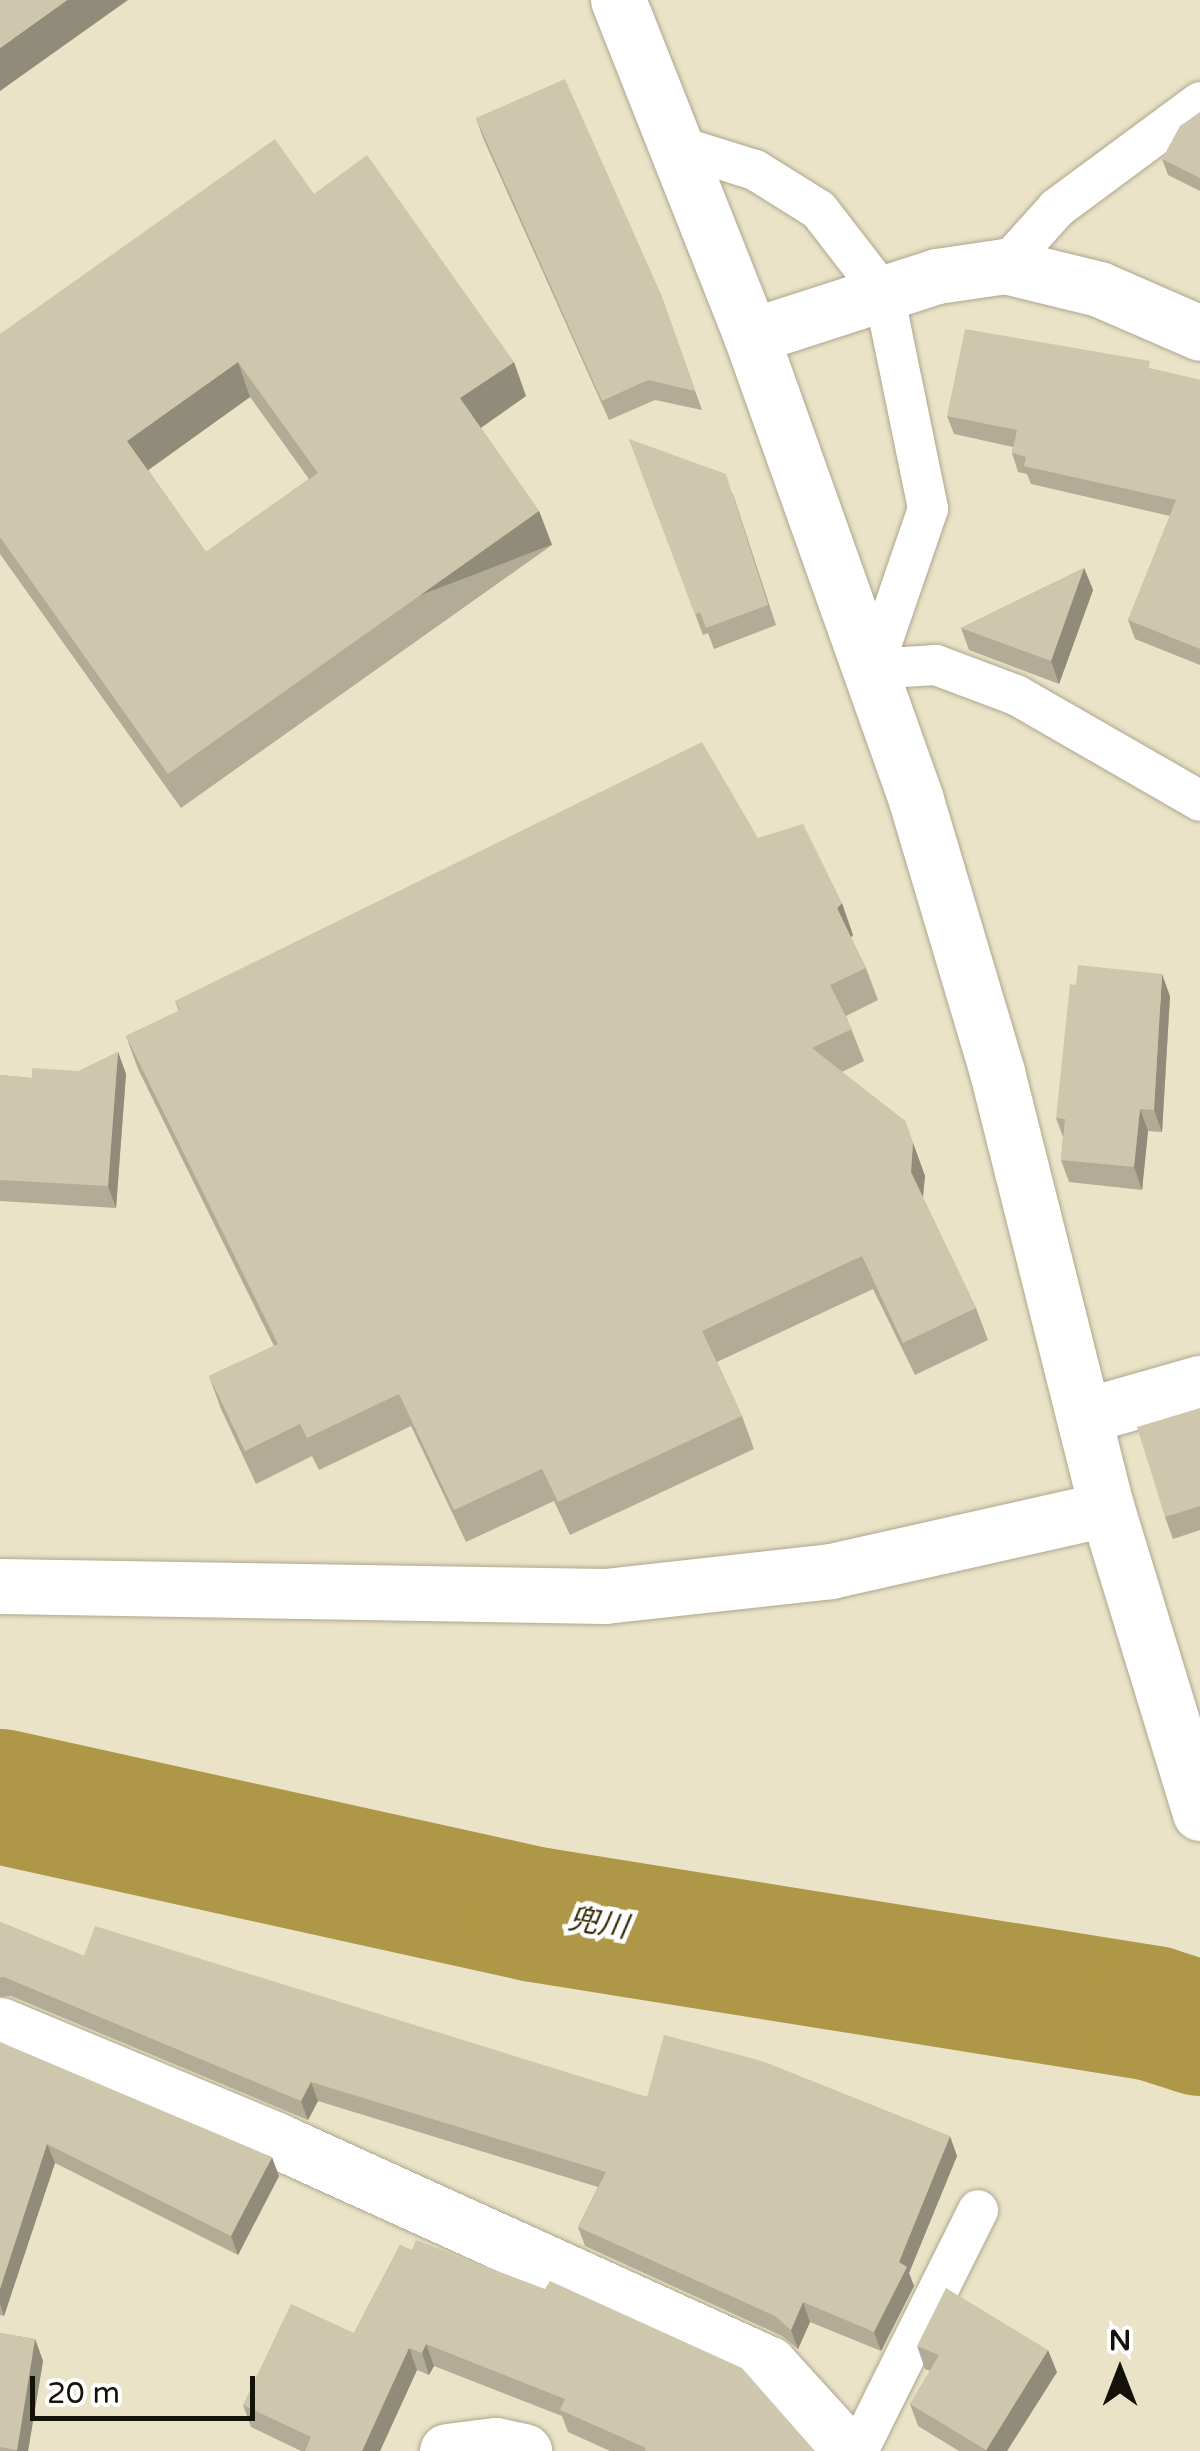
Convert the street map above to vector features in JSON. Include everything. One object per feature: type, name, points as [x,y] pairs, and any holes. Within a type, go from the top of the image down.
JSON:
[{"type":"street","points":[[618,0],[751,336],[873,669],[997,1072],[1108,1509],[1200,1813]]},
{"type":"street","points":[[751,336],[938,276],[1005,266],[1099,288],[1200,333]]},
{"type":"street","points":[[1084,1416],[1200,1383]]},
{"type":"street","points":[[0,1586],[604,1596],[831,1571],[1108,1509]]},
{"type":"street","points":[[0,2025],[278,2140],[770,2364],[848,2451]]},
{"type":"street","points":[[447,2451],[495,2445],[524,2451]]},
{"type":"lane","points":[[1005,266],[1057,208],[1200,102]]},
{"type":"lane","points":[[675,145],[755,170],[819,210],[884,294],[928,509],[873,669],[936,665],[1016,695],[1200,802]]},
{"type":"lane","points":[[858,2451],[978,2210]]},
{"type":"building","points":[[0,0],[67,0],[0,48]]},
{"type":"building","points":[[565,79],[660,292],[695,391],[648,380],[602,401],[476,118]]},
{"type":"building","points":[[1200,112],[1200,178],[1162,159],[1180,126]]},
{"type":"building","points":[[275,139],[314,194],[367,155],[514,362],[460,398],[539,511],[168,774],[0,537],[0,334]],"holes":[[[238,362],[318,473],[206,552],[127,441]]]},
{"type":"building","points":[[965,329],[1150,361],[1149,368],[1200,380],[1200,649],[1128,620],[1176,500],[1024,466],[1026,457],[1012,453],[1017,430],[947,416]]},
{"type":"building","points":[[629,439],[726,474],[768,605],[706,628],[700,612],[695,615]]},
{"type":"building","points":[[1084,568],[1051,661],[961,628]]},
{"type":"building","points":[[702,742],[758,838],[803,824],[842,903],[837,908],[866,968],[830,985],[852,1029],[812,1048],[905,1121],[913,1143],[911,1172],[976,1308],[903,1343],[862,1256],[702,1331],[742,1416],[558,1502],[542,1469],[454,1510],[399,1394],[307,1438],[300,1424],[245,1451],[209,1376],[278,1344],[126,1036],[180,1010],[175,1001]]},
{"type":"building","points":[[1078,965],[1162,974],[1154,1110],[1140,1109],[1134,1167],[1061,1160],[1065,1119],[1056,1118],[1070,984],[1076,985]]},
{"type":"building","points":[[118,1052],[108,1186],[0,1180],[0,1075],[32,1078],[32,1068],[79,1071]]},
{"type":"building","points":[[1200,1408],[1200,1506],[1165,1517],[1137,1427]]},
{"type":"building","points":[[0,1922],[84,1956],[95,1926],[647,2097],[664,2035],[762,2061],[950,2136],[899,2262],[907,2267],[874,2332],[803,2302],[791,2330],[775,2316],[578,2227],[606,2172],[311,2082],[301,2101],[0,1977]]},
{"type":"building","points":[[0,2042],[272,2157],[231,2236],[47,2144],[0,2289]]},
{"type":"building","points":[[416,2240],[545,2289],[550,2281],[742,2368],[815,2451],[645,2451],[646,2448],[560,2410],[565,2399],[426,2344],[422,2353],[409,2348],[362,2451],[305,2451],[311,2437],[243,2405],[291,2304],[354,2333],[400,2245],[412,2250]]},
{"type":"building","points":[[946,2288],[1048,2350],[986,2450],[910,2404],[939,2355],[917,2346]]},
{"type":"building","points":[[0,2333],[35,2339],[17,2450],[0,2447]]},
{"type":"waterway","name":"兜川","points":[[0,1796],[535,1914],[1153,2013],[1200,2028]]}]
